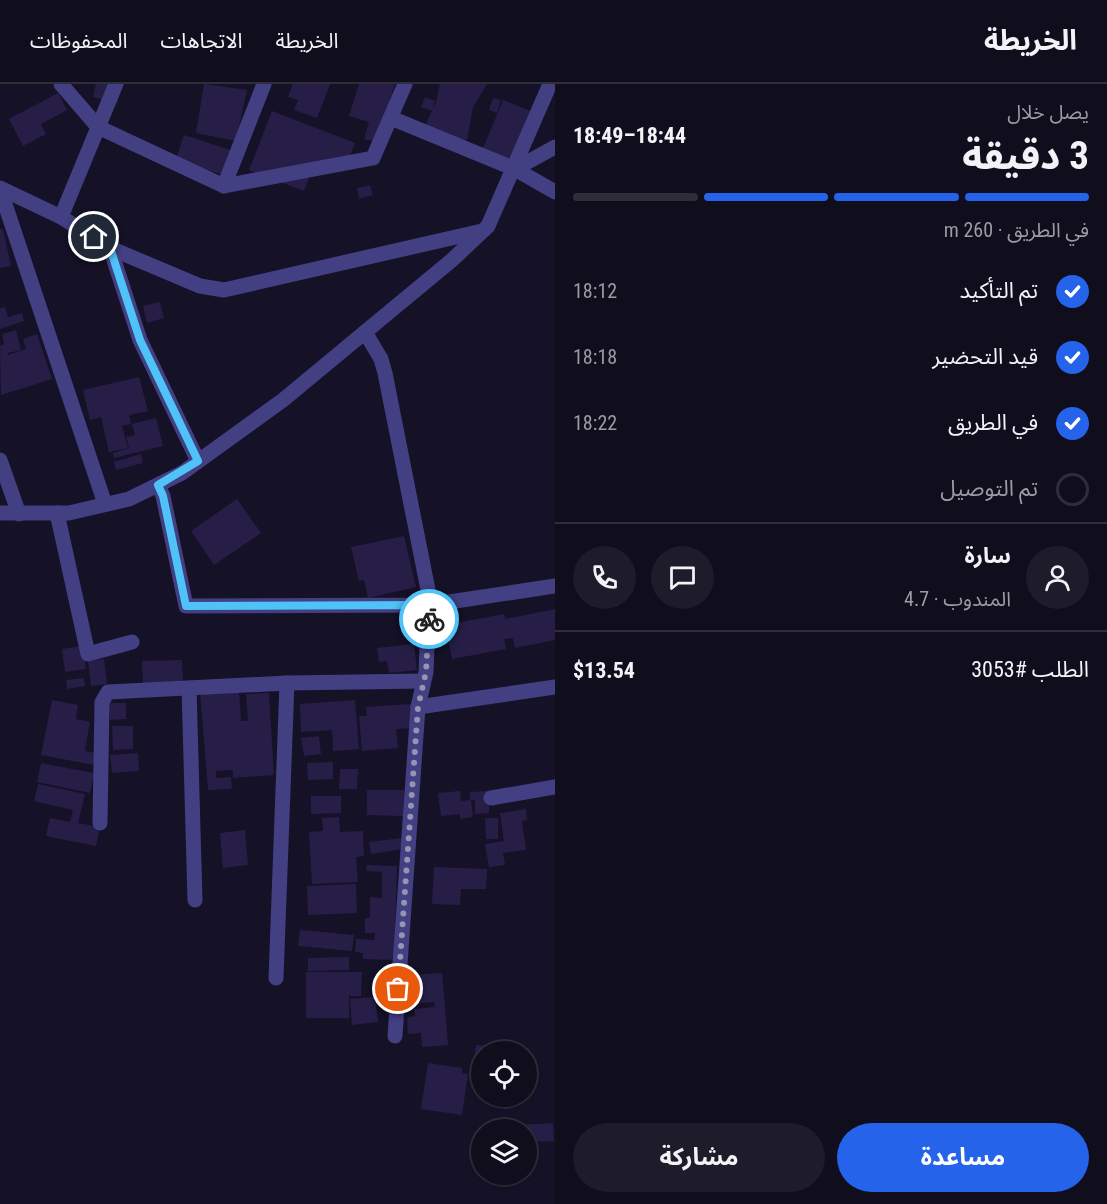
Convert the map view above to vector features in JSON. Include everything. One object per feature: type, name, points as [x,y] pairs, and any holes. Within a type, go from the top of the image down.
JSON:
[{"type":"street","points":[[61,84],[98,127],[224,186],[373,158],[405,84]]},
{"type":"street","points":[[61,217],[116,84]]},
{"type":"street","points":[[224,186],[264,84]]},
{"type":"street","points":[[0,513],[69,513],[129,499],[198,461],[283,400],[452,260],[488,226],[550,84]]},
{"type":"street","points":[[391,118],[514,169],[555,192]]},
{"type":"street","points":[[514,169],[555,147]]},
{"type":"street","points":[[0,188],[61,217],[110,248],[200,286],[224,290],[483,231]]},
{"type":"street","points":[[0,188],[105,504]]},
{"type":"street","points":[[110,248],[140,340],[198,461]]},
{"type":"street","points":[[365,332],[374,345],[385,373],[428,585],[429,605],[423,681],[418,707],[395,1036]]},
{"type":"street","points":[[0,460],[19,514]]},
{"type":"street","points":[[158,485],[163,496],[186,606],[429,605],[555,586]]},
{"type":"street","points":[[57,513],[88,654],[132,642]]},
{"type":"street","points":[[100,823],[102,702],[105,694],[112,691],[287,683],[423,681]]},
{"type":"street","points":[[276,978],[287,683]]},
{"type":"street","points":[[418,707],[555,687]]},
{"type":"street","points":[[189,688],[195,900]]},
{"type":"street","points":[[491,798],[555,787]]},
{"type":"building","points":[[96,84],[121,84],[117,103],[93,97]]},
{"type":"building","points":[[204,84],[247,90],[236,141],[196,133]]},
{"type":"building","points":[[293,84],[330,84],[317,118],[294,110],[298,100],[288,97]]},
{"type":"building","points":[[359,84],[395,84],[376,142],[364,139],[369,122],[349,116]]},
{"type":"building","points":[[440,84],[487,84],[473,107],[467,140],[451,138],[425,126],[436,102]]},
{"type":"building","points":[[58,93],[67,110],[41,124],[46,134],[23,146],[9,119]]},
{"type":"building","points":[[425,97],[435,101],[432,111],[421,107]]},
{"type":"building","points":[[493,98],[501,100],[497,113],[489,110]]},
{"type":"building","points":[[503,100],[533,112],[518,163],[483,148]]},
{"type":"building","points":[[272,111],[355,143],[347,163],[332,158],[329,167],[315,162],[304,191],[249,170]]},
{"type":"building","points":[[184,135],[233,151],[226,176],[176,159]]},
{"type":"building","points":[[370,185],[373,195],[359,199],[357,188]]},
{"type":"building","points":[[0,229],[3,229],[11,266],[0,268]]},
{"type":"building","points":[[160,302],[164,318],[147,323],[143,306]]},
{"type":"building","points":[[5,307],[8,317],[22,313],[24,321],[0,329],[0,308]]},
{"type":"building","points":[[16,330],[21,350],[8,353],[8,355],[26,349],[23,339],[37,334],[52,379],[1,395],[0,346],[4,344],[2,334]]},
{"type":"building","points":[[139,377],[148,411],[129,415],[131,424],[122,426],[128,448],[109,452],[101,417],[90,420],[83,390]]},
{"type":"building","points":[[156,418],[163,446],[114,458],[113,453],[129,448],[126,437],[135,435],[132,424]]},
{"type":"building","points":[[141,454],[143,463],[116,470],[114,462]]},
{"type":"building","points":[[237,499],[261,533],[214,565],[191,531]]},
{"type":"building","points":[[404,536],[416,587],[368,598],[364,580],[359,581],[351,547]]},
{"type":"building","points":[[555,609],[555,640],[515,648],[513,638],[504,639],[506,649],[452,659],[445,625],[504,614],[505,619]]},
{"type":"building","points":[[414,644],[417,670],[389,673],[387,661],[379,662],[377,648]]},
{"type":"building","points":[[83,646],[86,669],[65,672],[62,649]]},
{"type":"building","points":[[104,659],[107,684],[91,686],[88,661]]},
{"type":"building","points":[[182,660],[183,683],[143,685],[142,661]]},
{"type":"building","points":[[84,678],[85,686],[67,689],[66,680]]},
{"type":"building","points":[[239,691],[241,721],[248,721],[246,694],[269,693],[274,775],[233,778],[233,770],[216,771],[216,778],[231,777],[232,789],[208,790],[200,693]]},
{"type":"building","points":[[52,700],[78,705],[76,719],[90,722],[85,751],[96,753],[94,765],[41,755]]},
{"type":"building","points":[[355,700],[359,749],[333,751],[332,730],[301,732],[300,704]]},
{"type":"building","points":[[109,703],[126,703],[126,719],[110,720]]},
{"type":"building","points":[[410,704],[412,728],[396,729],[398,748],[362,751],[359,716],[367,716],[366,707]]},
{"type":"building","points":[[112,726],[133,726],[133,749],[113,750]]},
{"type":"building","points":[[319,736],[321,754],[304,756],[301,738]]},
{"type":"building","points":[[138,753],[139,771],[112,773],[110,755]]},
{"type":"building","points":[[333,762],[333,779],[308,780],[307,763]]},
{"type":"building","points":[[41,763],[94,773],[90,793],[37,782]]},
{"type":"building","points":[[340,769],[358,769],[357,789],[339,789]]},
{"type":"building","points":[[38,784],[85,794],[78,823],[100,827],[96,846],[46,836],[50,818],[70,822],[73,810],[34,801]]},
{"type":"building","points":[[367,790],[404,790],[403,816],[367,815]]},
{"type":"building","points":[[460,791],[461,801],[471,800],[473,817],[460,819],[460,814],[441,816],[438,793]]},
{"type":"building","points":[[489,791],[489,813],[475,814],[475,800],[470,800],[470,792]]},
{"type":"building","points":[[311,796],[341,796],[341,813],[311,814]]},
{"type":"building","points":[[526,809],[527,820],[522,821],[526,850],[503,853],[505,865],[489,867],[485,844],[504,841],[500,813]]},
{"type":"building","points":[[339,817],[340,832],[363,831],[364,856],[356,857],[358,882],[312,884],[309,832],[323,831],[322,818]]},
{"type":"building","points":[[485,818],[498,818],[498,839],[486,839]]},
{"type":"building","points":[[245,830],[248,865],[223,868],[220,833]]},
{"type":"building","points":[[402,838],[403,849],[371,854],[369,842]]},
{"type":"building","points":[[367,865],[397,866],[394,960],[363,959],[363,953],[355,952],[356,939],[374,940],[375,933],[365,933],[365,918],[370,918],[370,897],[382,898],[382,872],[366,871]]},
{"type":"building","points":[[434,867],[487,869],[486,889],[461,889],[460,905],[432,904]]},
{"type":"building","points":[[356,884],[357,913],[308,915],[307,886]]},
{"type":"building","points":[[300,930],[354,935],[352,951],[298,946]]},
{"type":"building","points":[[349,957],[349,970],[308,971],[308,958]]},
{"type":"building","points":[[306,972],[362,972],[361,996],[349,996],[349,1018],[306,1018]]},
{"type":"building","points":[[442,973],[448,1045],[422,1047],[421,1033],[408,1034],[407,1017],[415,1016],[414,1009],[435,1007],[434,1002],[413,1004],[411,975]]},
{"type":"building","points":[[375,997],[378,1022],[352,1025],[350,999]]},
{"type":"building","points":[[428,1063],[462,1068],[462,1073],[468,1074],[462,1115],[421,1109]]},
{"type":"building","points":[[553,1123],[554,1141],[537,1142],[537,1124]]},
{"type":"way so far","points":[[398,989],[418,707],[426,672],[429,619]]},
{"type":"route","points":[[94,237],[110,248],[140,340],[198,461],[182,473],[158,485],[163,496],[186,606],[429,605],[429,619]]}]
